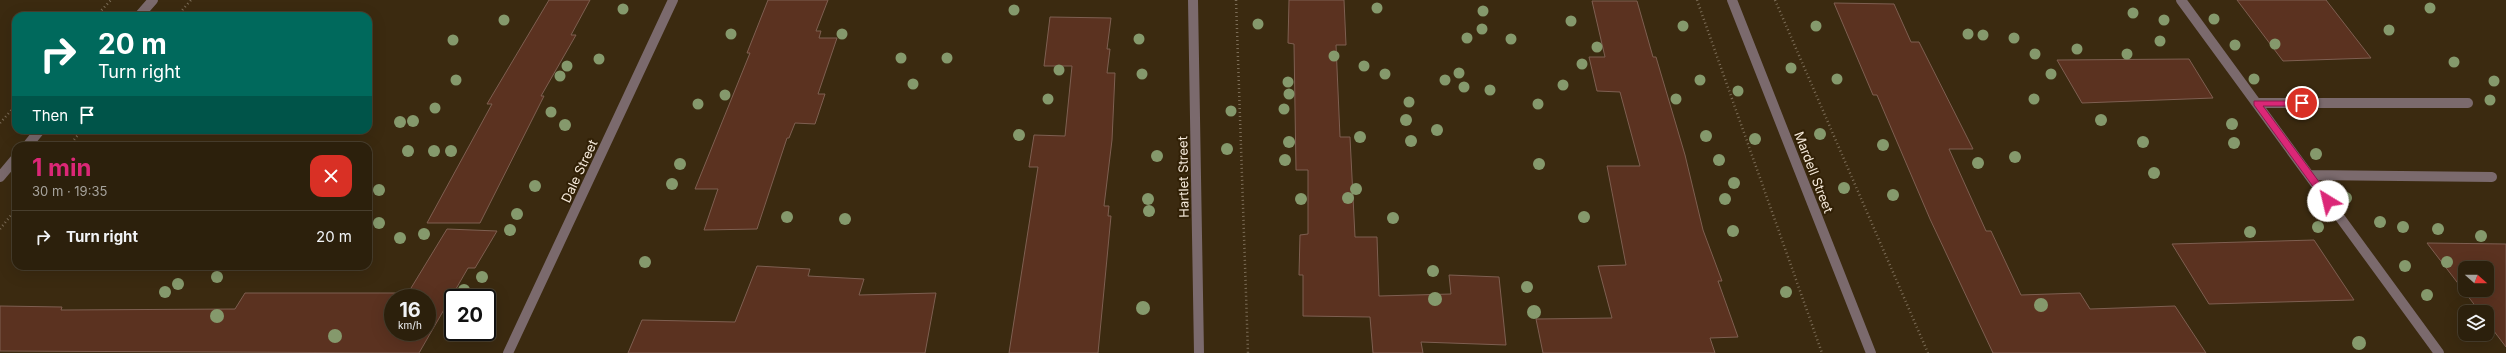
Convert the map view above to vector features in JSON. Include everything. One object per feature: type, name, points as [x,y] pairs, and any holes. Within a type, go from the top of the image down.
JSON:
[{"type":"street","points":[[142,12],[153,0]]},
{"type":"street","name":"Dale Street","points":[[508,353],[673,0]]},
{"type":"street","name":"Hartlet Street","points":[[1193,0],[1199,353]]},
{"type":"street","name":"Mardell Street","points":[[1732,0],[1871,353]]},
{"type":"street","points":[[2181,0],[2439,353]]},
{"type":"street","points":[[2257,103],[2468,103]]},
{"type":"street","points":[[30,142],[36,134]]},
{"type":"street","points":[[0,177],[12,163]]},
{"type":"street","points":[[2309,176],[2492,177]]},
{"type":"path","points":[[100,12],[110,0]]},
{"type":"path","points":[[180,12],[191,0]]},
{"type":"path","points":[[1236,0],[1248,353]]},
{"type":"path","points":[[1697,0],[1822,353]]},
{"type":"path","points":[[1775,0],[1928,353]]},
{"type":"path","points":[[0,123],[12,110]]},
{"type":"path","points":[[72,142],[79,134]]},
{"type":"path","points":[[0,228],[12,214]]},
{"type":"building","points":[[549,0],[590,0],[571,35],[576,35],[541,96],[544,96],[480,223],[427,223],[492,104],[487,104]]},
{"type":"building","points":[[768,0],[828,0],[816,31],[821,31],[819,38],[837,38],[818,94],[825,94],[815,124],[795,123],[789,138],[787,138],[757,229],[704,230],[718,189],[695,189],[750,53],[747,53]]},
{"type":"building","points":[[1289,0],[1344,0],[1346,45],[1336,45],[1340,137],[1350,137],[1355,237],[1377,237],[1379,296],[1451,294],[1449,275],[1499,277],[1506,345],[1421,342],[1423,353],[1373,353],[1370,317],[1303,316],[1303,275],[1299,275],[1300,235],[1308,234],[1308,170],[1296,170],[1294,44],[1288,43]]},
{"type":"building","points":[[2237,0],[2326,0],[2371,58],[2283,61]]},
{"type":"building","points":[[1592,1],[1637,1],[1653,57],[1656,57],[1685,155],[1703,230],[1722,281],[1718,281],[1738,337],[1710,338],[1715,353],[1543,353],[1536,319],[1612,318],[1598,266],[1626,265],[1607,166],[1640,166],[1620,92],[1597,91],[1589,57],[1605,57]]},
{"type":"building","points":[[1834,3],[1894,4],[1911,42],[1919,42],[1973,149],[1949,149],[1986,231],[1991,231],[2021,295],[2080,293],[2090,309],[2175,306],[2206,353],[1993,353],[1930,219],[1877,95],[1873,95]]},
{"type":"building","points":[[1050,17],[1111,18],[1107,49],[1110,49],[1107,73],[1115,73],[1112,140],[1104,206],[1109,206],[1108,216],[1111,216],[1098,353],[1009,353],[1038,167],[1029,167],[1034,135],[1065,136],[1072,66],[1044,66]]},
{"type":"building","points":[[2189,59],[2213,98],[2082,103],[2057,60]]},
{"type":"building","points":[[447,229],[497,231],[475,268],[468,268],[456,289],[444,289],[444,310],[436,324],[436,289],[410,289]]},
{"type":"building","points":[[2314,240],[2354,300],[2209,304],[2172,244]]},
{"type":"building","points":[[2427,243],[2506,244],[2506,347],[2494,331],[2494,305],[2475,305],[2468,297],[2494,297],[2494,261],[2458,261],[2458,283]]},
{"type":"building","points":[[757,266],[810,269],[808,276],[864,279],[859,295],[936,293],[925,353],[628,353],[642,320],[735,322]]},
{"type":"building","points":[[245,293],[384,293],[384,341],[426,341],[419,353],[0,351],[0,306],[62,307],[61,310],[235,309]]},
{"type":"route","points":[[2302,103],[2257,103],[2328,201]]}]
